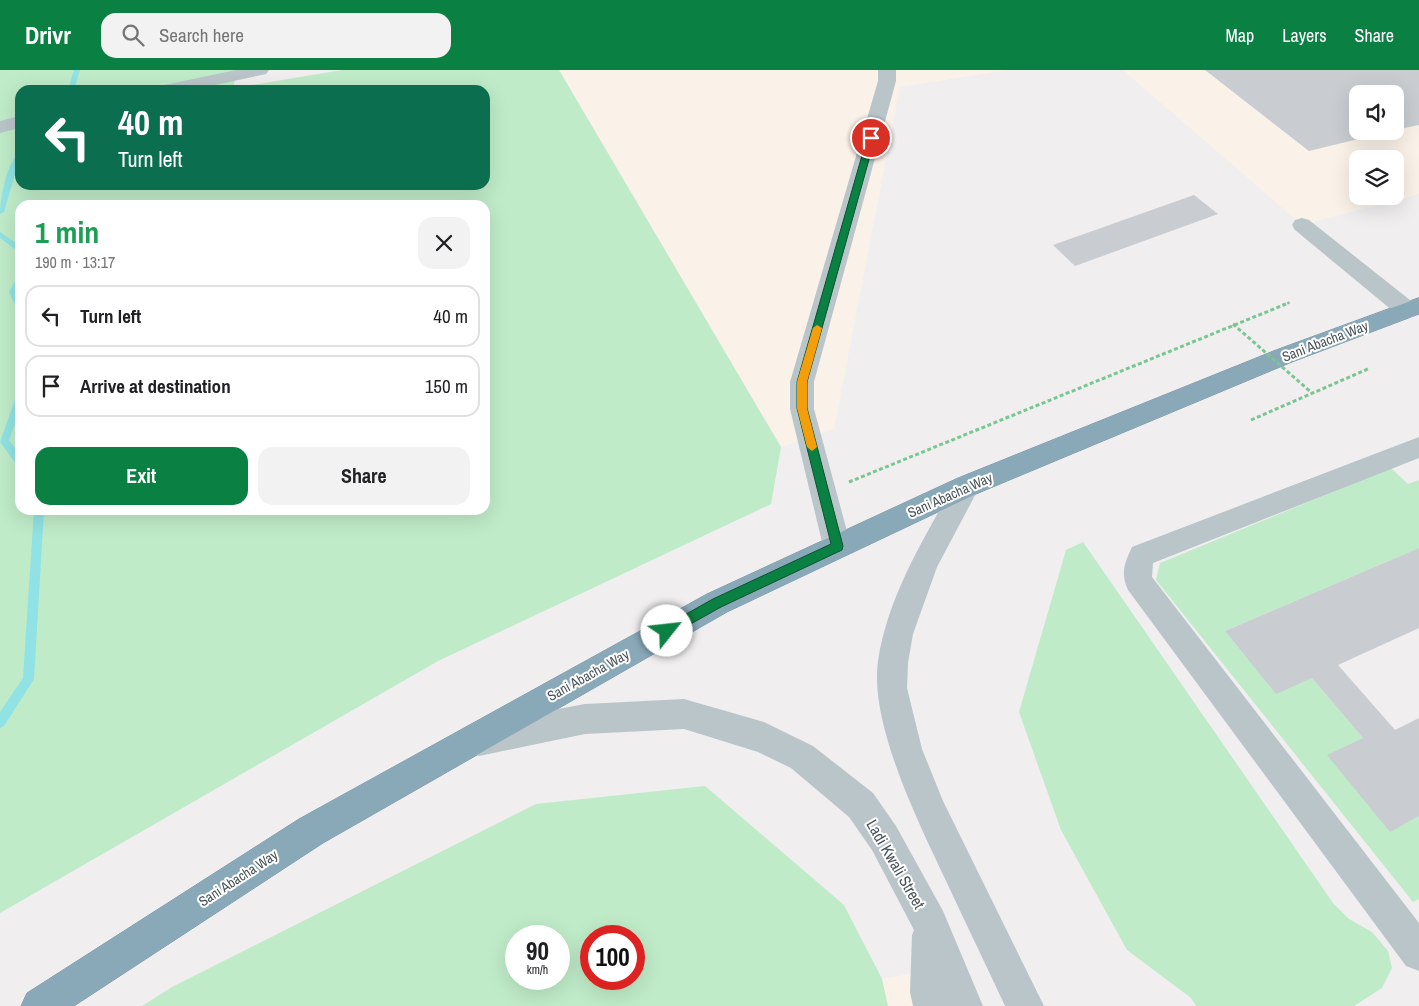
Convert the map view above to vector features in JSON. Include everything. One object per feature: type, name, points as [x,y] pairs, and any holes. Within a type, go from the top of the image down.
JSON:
[{"type":"highway","name":"Sani Abacha Way","points":[[40,1006],[311,831],[717,603],[967,486],[1284,356],[1413,308]]},
{"type":"street","points":[[190,85],[260,70]]},
{"type":"street","points":[[838,546],[802,408],[802,382],[887,81],[887,70]]},
{"type":"street","points":[[0,127],[15,123]]},
{"type":"street","points":[[1302,225],[1413,308]]},
{"type":"street","points":[[1419,447],[1142,555],[1137,567],[1138,581],[1419,952]]},
{"type":"street","points":[[967,486],[924,564],[898,634],[893,663],[892,688],[906,749],[931,812],[1025,1006]]},
{"type":"street","name":"Ladi Kwali Street","points":[[468,743],[585,719],[684,714],[764,738],[802,757],[835,782],[860,805],[884,838],[930,924],[964,1006]]},
{"type":"street","points":[[930,924],[929,992],[932,1006]]},
{"type":"path","points":[[824,492],[1291,302]]},
{"type":"path","points":[[1233,324],[1312,393]]},
{"type":"path","points":[[1251,420],[1370,368]]},
{"type":"shaded area","points":[[559,70],[1008,70],[900,87],[834,429],[781,447]]},
{"type":"shaded area","points":[[1123,70],[1419,70],[1419,194],[1404,198],[1404,150],[1349,150],[1349,205],[1377,205],[1302,225]]},
{"type":"shaded area","points":[[919,972],[928,1006],[888,1006],[882,979]]},
{"type":"green space","points":[[0,70],[235,70],[234,85],[15,85],[15,190],[490,190],[490,85],[252,85],[342,70],[559,70],[781,447],[771,504],[438,661],[0,913]]},
{"type":"green space","points":[[1391,468],[1408,484],[1419,480],[1419,548],[1225,631],[1276,693],[1312,678],[1363,738],[1328,755],[1390,831],[1419,816],[1419,899],[1413,902],[1156,580],[1160,563]]},
{"type":"green space","points":[[1083,542],[1333,903],[1349,919],[1372,932],[1388,951],[1392,968],[1382,988],[1354,1006],[1196,1006],[1191,998],[1127,950],[1061,830],[1019,712],[1066,550]]},
{"type":"green space","points":[[705,786],[844,905],[882,979],[888,1006],[142,1006],[172,987],[536,804]]},
{"type":"building","points":[[1205,70],[1419,70],[1419,125],[1404,128],[1404,85],[1349,85],[1349,140],[1354,140],[1309,151]]},
{"type":"building","points":[[1194,195],[1218,214],[1075,266],[1053,245]]},
{"type":"building","points":[[1419,548],[1419,628],[1338,665],[1395,730],[1419,718],[1419,816],[1390,832],[1327,755],[1363,738],[1312,678],[1276,694],[1225,631]]},
{"type":"waterway","points":[[72,85],[77,70]]},
{"type":"waterway","points":[[0,212],[15,166]]},
{"type":"waterway","points":[[0,234],[15,246]]},
{"type":"waterway","points":[[15,289],[13,292],[15,296]]},
{"type":"waterway","points":[[15,411],[4,441],[15,455]]},
{"type":"waterway","points":[[0,722],[28,679],[39,515]]},
{"type":"slow traffic","points":[[812,447],[802,408],[802,382],[817,328]]},
{"type":"route","points":[[667,631],[717,603],[838,546],[802,408],[802,382],[871,138]]}]
